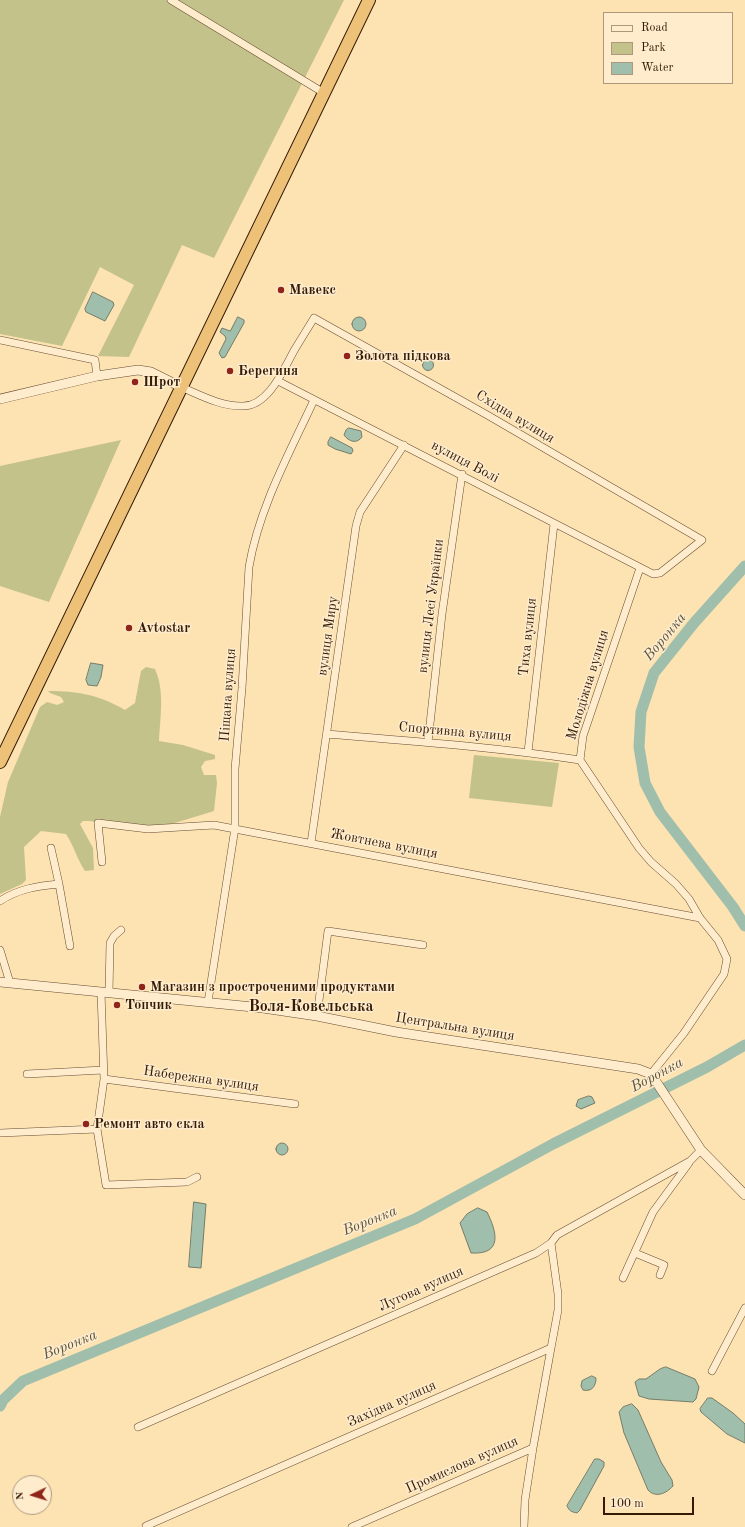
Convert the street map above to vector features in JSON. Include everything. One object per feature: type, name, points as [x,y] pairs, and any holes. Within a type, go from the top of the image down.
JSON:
[{"type":"highway","points":[[0,762],[369,0]]},
{"type":"street","points":[[171,0],[324,93]]},
{"type":"street","name":"Східна вулиця","points":[[278,381],[314,318],[489,416],[702,540]]},
{"type":"street","points":[[0,340],[95,360],[97,376]]},
{"type":"street","points":[[0,399],[97,376],[138,370],[150,372],[207,398],[244,406],[255,403],[278,381]]},
{"type":"street","name":"вулиця Волі","points":[[278,381],[462,474],[554,524],[653,574],[660,573],[702,540]]},
{"type":"street","name":"Піщана вулиця","points":[[208,1002],[235,828],[235,769],[242,688],[249,567],[252,549],[258,524],[268,499],[314,400]]},
{"type":"street","name":"вулиця Миру","points":[[311,843],[356,526],[360,512],[404,445]]},
{"type":"street","name":"вулиця Лесі Українки","points":[[428,742],[442,614],[462,474]]},
{"type":"street","name":"Тиха вулиця","points":[[528,752],[554,524]]},
{"type":"street","name":"Молодіжна вулиця","points":[[640,568],[583,736],[580,760],[639,848],[651,862],[676,884],[689,899],[700,918],[718,940],[727,959],[726,967],[684,1033],[651,1074]]},
{"type":"street","name":"Спортивна вулиця","points":[[327,734],[528,752],[580,760]]},
{"type":"street","name":"Жовтнева вулиця","points":[[102,862],[98,824],[148,828],[204,825],[235,828],[700,918]]},
{"type":"street","points":[[51,848],[70,946]]},
{"type":"street","points":[[0,901],[22,890],[59,884]]},
{"type":"street","points":[[121,930],[110,942],[101,992],[104,1079],[97,1129],[106,1185],[187,1182],[197,1177]]},
{"type":"street","points":[[317,1016],[328,931],[423,945]]},
{"type":"street","points":[[0,950],[10,983]]},
{"type":"street","name":"Центральна вулиця","points":[[0,982],[208,1002],[317,1016],[396,1032],[601,1062],[638,1069],[651,1074]]},
{"type":"street","points":[[27,1074],[103,1070]]},
{"type":"street","points":[[651,1074],[701,1150],[745,1196]]},
{"type":"street","name":"Набережна вулиця","points":[[104,1079],[295,1104]]},
{"type":"street","points":[[0,1133],[97,1129]]},
{"type":"street","name":"Лугова вулиця","points":[[138,1427],[536,1253],[558,1235],[690,1161],[701,1150]]},
{"type":"street","points":[[622,1278],[653,1212],[690,1161]]},
{"type":"street","points":[[550,1243],[558,1294],[558,1310],[551,1348]]},
{"type":"street","points":[[635,1253],[664,1265],[660,1275]]},
{"type":"street","points":[[712,1371],[745,1308]]},
{"type":"street","name":"Промислова вулиця","points":[[352,1527],[533,1448],[551,1348]]},
{"type":"street","name":"Західна вулиця","points":[[146,1526],[551,1348]]},
{"type":"street","points":[[524,1527],[525,1500],[533,1448]]},
{"type":"green space","points":[[0,0],[344,0],[214,258],[182,245],[129,357],[98,356],[134,285],[100,267],[62,346],[0,334]]},
{"type":"green space","points":[[121,440],[49,602],[0,586],[0,466]]},
{"type":"green space","points":[[146,667],[155,669],[160,686],[161,705],[159,741],[183,745],[215,755],[215,759],[205,761],[201,767],[204,775],[216,775],[217,783],[214,811],[165,826],[108,825],[83,821],[80,824],[93,848],[94,870],[85,871],[66,834],[41,831],[24,847],[26,880],[22,884],[0,894],[0,817],[8,782],[40,707],[47,702],[57,705],[64,702],[61,697],[48,691],[79,693],[98,697],[125,710],[135,703],[141,671]]},
{"type":"green space","points":[[474,755],[559,763],[552,807],[469,798]]},
{"type":"water","points":[[93,292],[113,302],[114,305],[105,321],[86,312],[85,309]]},
{"type":"water","points":[[238,317],[244,320],[244,323],[225,357],[222,358],[219,353],[226,339],[220,332],[222,328],[230,331]]},
{"type":"water","points":[[359,317],[364,319],[366,324],[364,329],[359,331],[354,329],[352,324],[354,319]]},
{"type":"water","points":[[426,360],[430,360],[432,361],[432,369],[426,370],[423,367],[423,363]]},
{"type":"water","points":[[349,428],[361,431],[362,437],[358,441],[348,439],[344,435],[346,430]]},
{"type":"water","points":[[331,437],[352,448],[353,451],[351,454],[328,445]]},
{"type":"water","points":[[91,663],[103,665],[101,677],[97,686],[88,685],[86,680]]},
{"type":"water","points":[[589,1096],[592,1097],[595,1103],[581,1109],[576,1106],[578,1100]]},
{"type":"water","points":[[282,1143],[286,1145],[288,1149],[286,1153],[282,1155],[278,1153],[276,1149],[278,1145]]},
{"type":"water","points":[[194,1202],[206,1204],[201,1268],[189,1267]]},
{"type":"water","points":[[478,1208],[487,1212],[495,1234],[495,1241],[493,1246],[488,1250],[481,1253],[471,1253],[460,1223],[467,1214]]},
{"type":"water","points":[[666,1367],[695,1379],[699,1387],[696,1399],[693,1402],[649,1399],[639,1396],[635,1382],[639,1379],[646,1379],[660,1369]]},
{"type":"water","points":[[592,1376],[596,1378],[593,1388],[583,1390],[581,1386],[582,1381]]},
{"type":"water","points":[[708,1398],[712,1398],[733,1413],[745,1424],[745,1443],[727,1434],[701,1412],[700,1409]]},
{"type":"water","points":[[632,1404],[638,1410],[661,1462],[672,1480],[673,1486],[664,1493],[654,1494],[648,1490],[624,1433],[619,1412],[623,1407]]},
{"type":"water","points":[[595,1459],[599,1459],[604,1462],[604,1466],[580,1510],[577,1513],[572,1512],[567,1506]]},
{"type":"waterway","name":"Воронка","points":[[745,566],[694,623],[654,673],[641,712],[639,747],[645,783],[660,812],[733,907],[745,926]]},
{"type":"waterway","name":"Воронка","points":[[0,1406],[3,1400],[23,1381],[415,1219],[553,1144],[707,1067],[745,1045]]},
{"type":"place","name":"Мавекс","points":[[281,290]]},
{"type":"place","name":"Золота підкова","points":[[347,356]]},
{"type":"place","name":"Берегиня","points":[[230,371]]},
{"type":"place","name":"Шрот","points":[[135,382]]},
{"type":"place","name":"Avtostar","points":[[129,628]]},
{"type":"place","name":"Магазин з простроченими продуктами","points":[[142,987]]},
{"type":"place","name":"Топчик","points":[[117,1005]]},
{"type":"place","name":"Ремонт авто скла","points":[[86,1124]]},
{"type":"district","name":"Воля-Ковельська","points":[[311,1007]]}]
